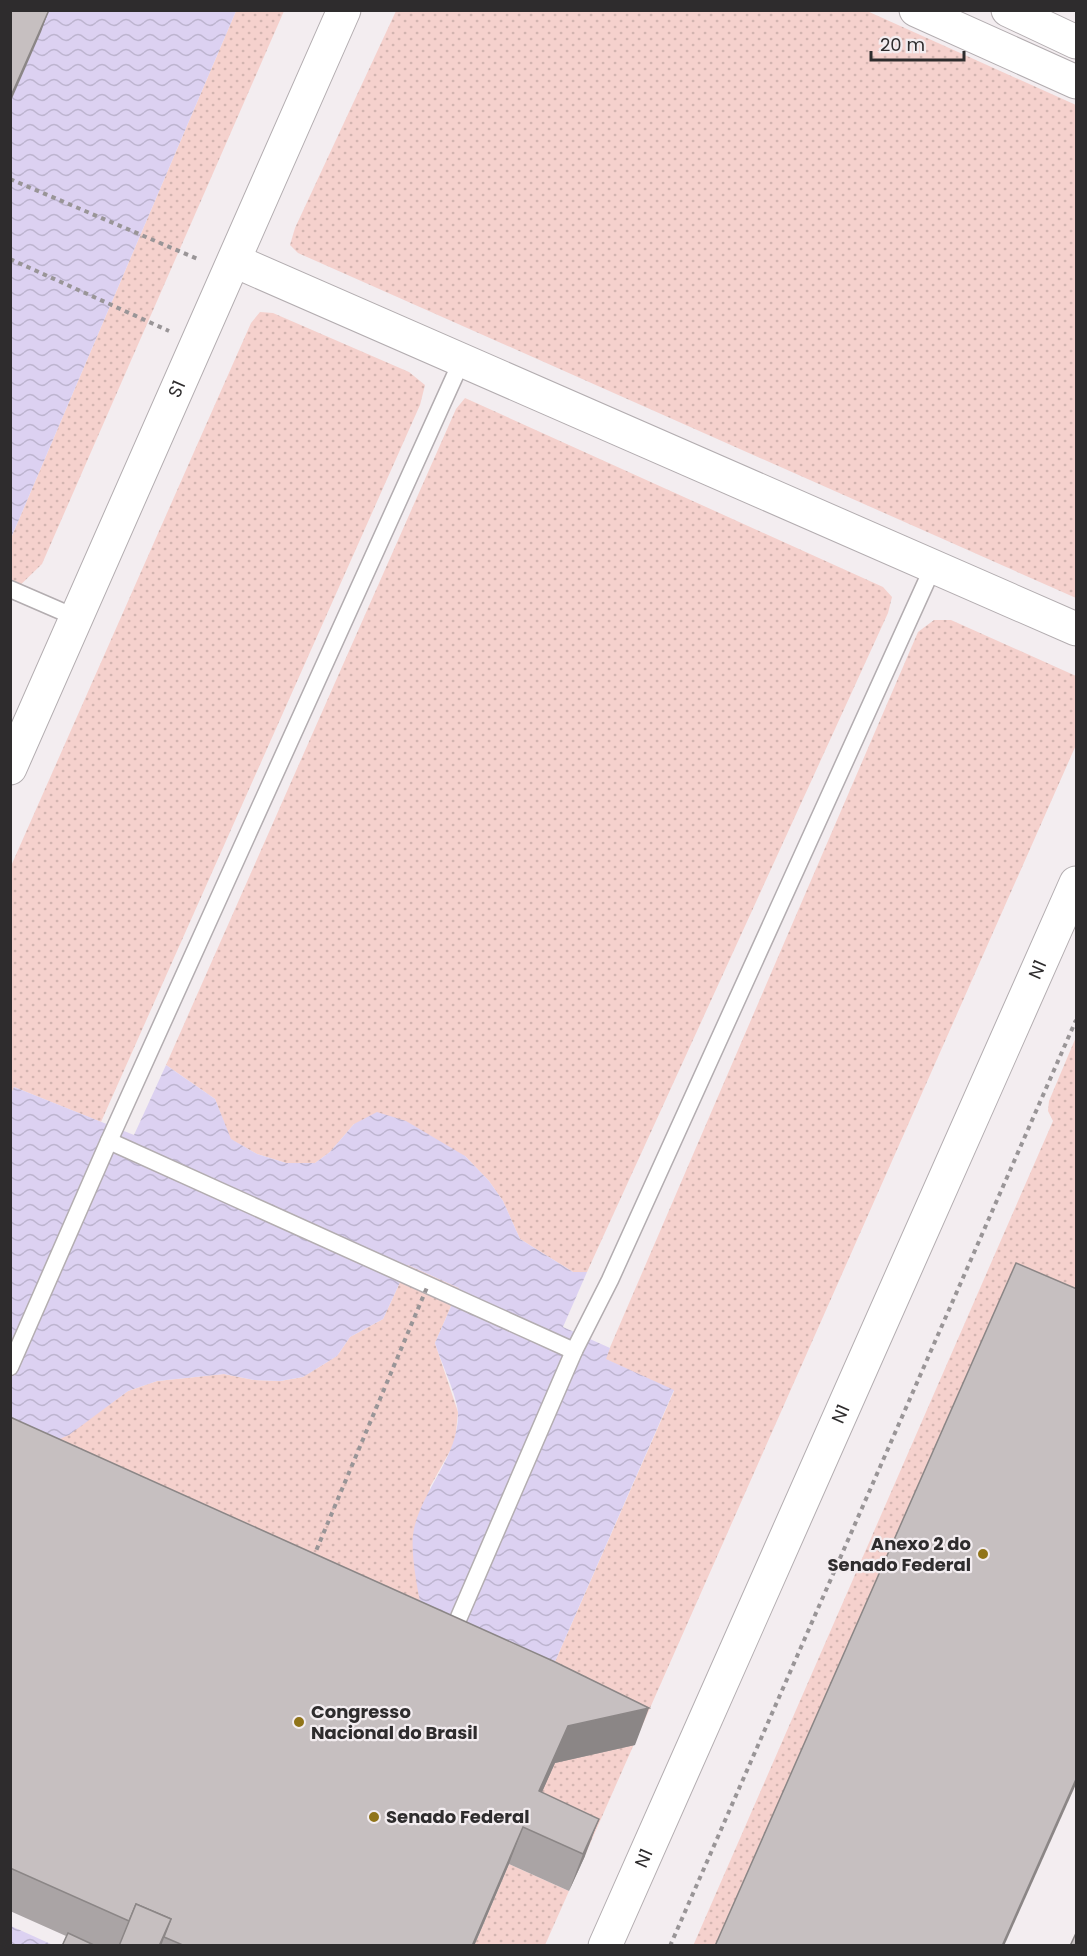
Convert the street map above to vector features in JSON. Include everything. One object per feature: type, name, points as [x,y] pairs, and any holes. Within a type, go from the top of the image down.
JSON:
[{"type":"highway","name":"S1","points":[[10,768],[344,10]]},
{"type":"highway","points":[[916,10],[1077,82]]},
{"type":"highway","points":[[1008,10],[1077,42]]},
{"type":"highway","points":[[232,267],[462,360],[1077,629]]},
{"type":"highway","name":"N1","points":[[605,1946],[1077,883]]},
{"type":"lane","points":[[10,1367],[109,1141],[462,360]]},
{"type":"lane","points":[[442,1654],[574,1351],[610,1280],[933,567]]},
{"type":"lane","points":[[10,589],[77,618]]},
{"type":"lane","points":[[109,1141],[574,1351]]},
{"type":"path","points":[[10,179],[143,237],[232,267]]},
{"type":"path","points":[[10,260],[197,343]]},
{"type":"path","points":[[670,1946],[1077,1020]]},
{"type":"path","points":[[308,1568],[428,1285]]},
{"type":"shaded area","points":[[236,11],[284,11],[42,564],[11,594],[11,538]]},
{"type":"shaded area","points":[[396,11],[867,11],[1076,105],[1076,598],[298,253],[290,245],[295,228]]},
{"type":"shaded area","points":[[260,312],[273,313],[409,372],[425,385],[420,405],[101,1122],[14,1087],[11,1094],[11,866],[251,323]]},
{"type":"shaded area","points":[[465,398],[883,587],[892,597],[888,613],[587,1272],[573,1272],[520,1239],[503,1201],[489,1181],[465,1156],[354,1124],[330,1152],[315,1163],[286,1163],[257,1154],[230,1139],[215,1099],[166,1065],[456,409]]},
{"type":"shaded area","points":[[934,620],[951,620],[1076,676],[1076,745],[585,1855],[526,1828],[539,1698],[674,1391],[605,1359],[918,632]]},
{"type":"shaded area","points":[[1076,1037],[1076,1318],[717,1945],[693,1946],[1053,1121],[1048,1111],[1049,1101]]},
{"type":"shaded area","points":[[408,1265],[459,1288],[435,1343],[458,1412],[455,1442],[430,1487],[424,1621],[11,1459],[107,1406],[128,1391],[157,1381],[224,1374],[254,1380],[280,1381],[303,1377],[337,1356],[350,1337],[383,1319]]},
{"type":"shaded area","points":[[509,1864],[569,1891],[545,1945],[474,1946]]},
{"type":"water","points":[[11,11],[236,11],[11,538]]},
{"type":"water","points":[[166,1065],[215,1099],[231,1139],[257,1154],[286,1163],[315,1163],[330,1152],[354,1124],[377,1112],[406,1121],[465,1156],[489,1181],[503,1201],[520,1239],[573,1272],[587,1272],[563,1327],[610,1348],[606,1359],[674,1390],[539,1698],[424,1621],[414,1562],[414,1529],[425,1500],[447,1458],[457,1429],[457,1406],[435,1343],[459,1288],[408,1265],[383,1319],[350,1337],[337,1356],[303,1377],[280,1381],[254,1380],[224,1374],[157,1381],[128,1391],[69,1435],[11,1459],[11,1094],[14,1087],[134,1135]]},
{"type":"water","points":[[11,1926],[53,1945],[11,1945]]},
{"type":"building","points":[[10,10],[49,10],[10,98]]},
{"type":"building","name":"Anexo 2 do Senado Federal","points":[[1016,1263],[1077,1289],[1077,1777],[1002,1946],[715,1946]]},
{"type":"building","name":"Congresso Nacional do Brasil","points":[[10,1417],[553,1661],[649,1708],[568,1726],[539,1791],[599,1819],[583,1854],[523,1827],[472,1946],[185,1946],[164,1937],[171,1919],[136,1904],[129,1921],[10,1868]]},
{"type":"building","points":[[136,1904],[171,1919],[159,1946],[119,1946]]},
{"type":"building","points":[[1077,1931],[1077,1946],[1070,1946]]},
{"type":"building","points":[[68,1933],[96,1946],[62,1946]]},
{"type":"place","name":"Anexo 2 do Senado Federal","points":[[983,1554]]},
{"type":"place","name":"Congresso Nacional do Brasil","points":[[299,1722]]},
{"type":"place","name":"Senado Federal","points":[[374,1817]]}]
